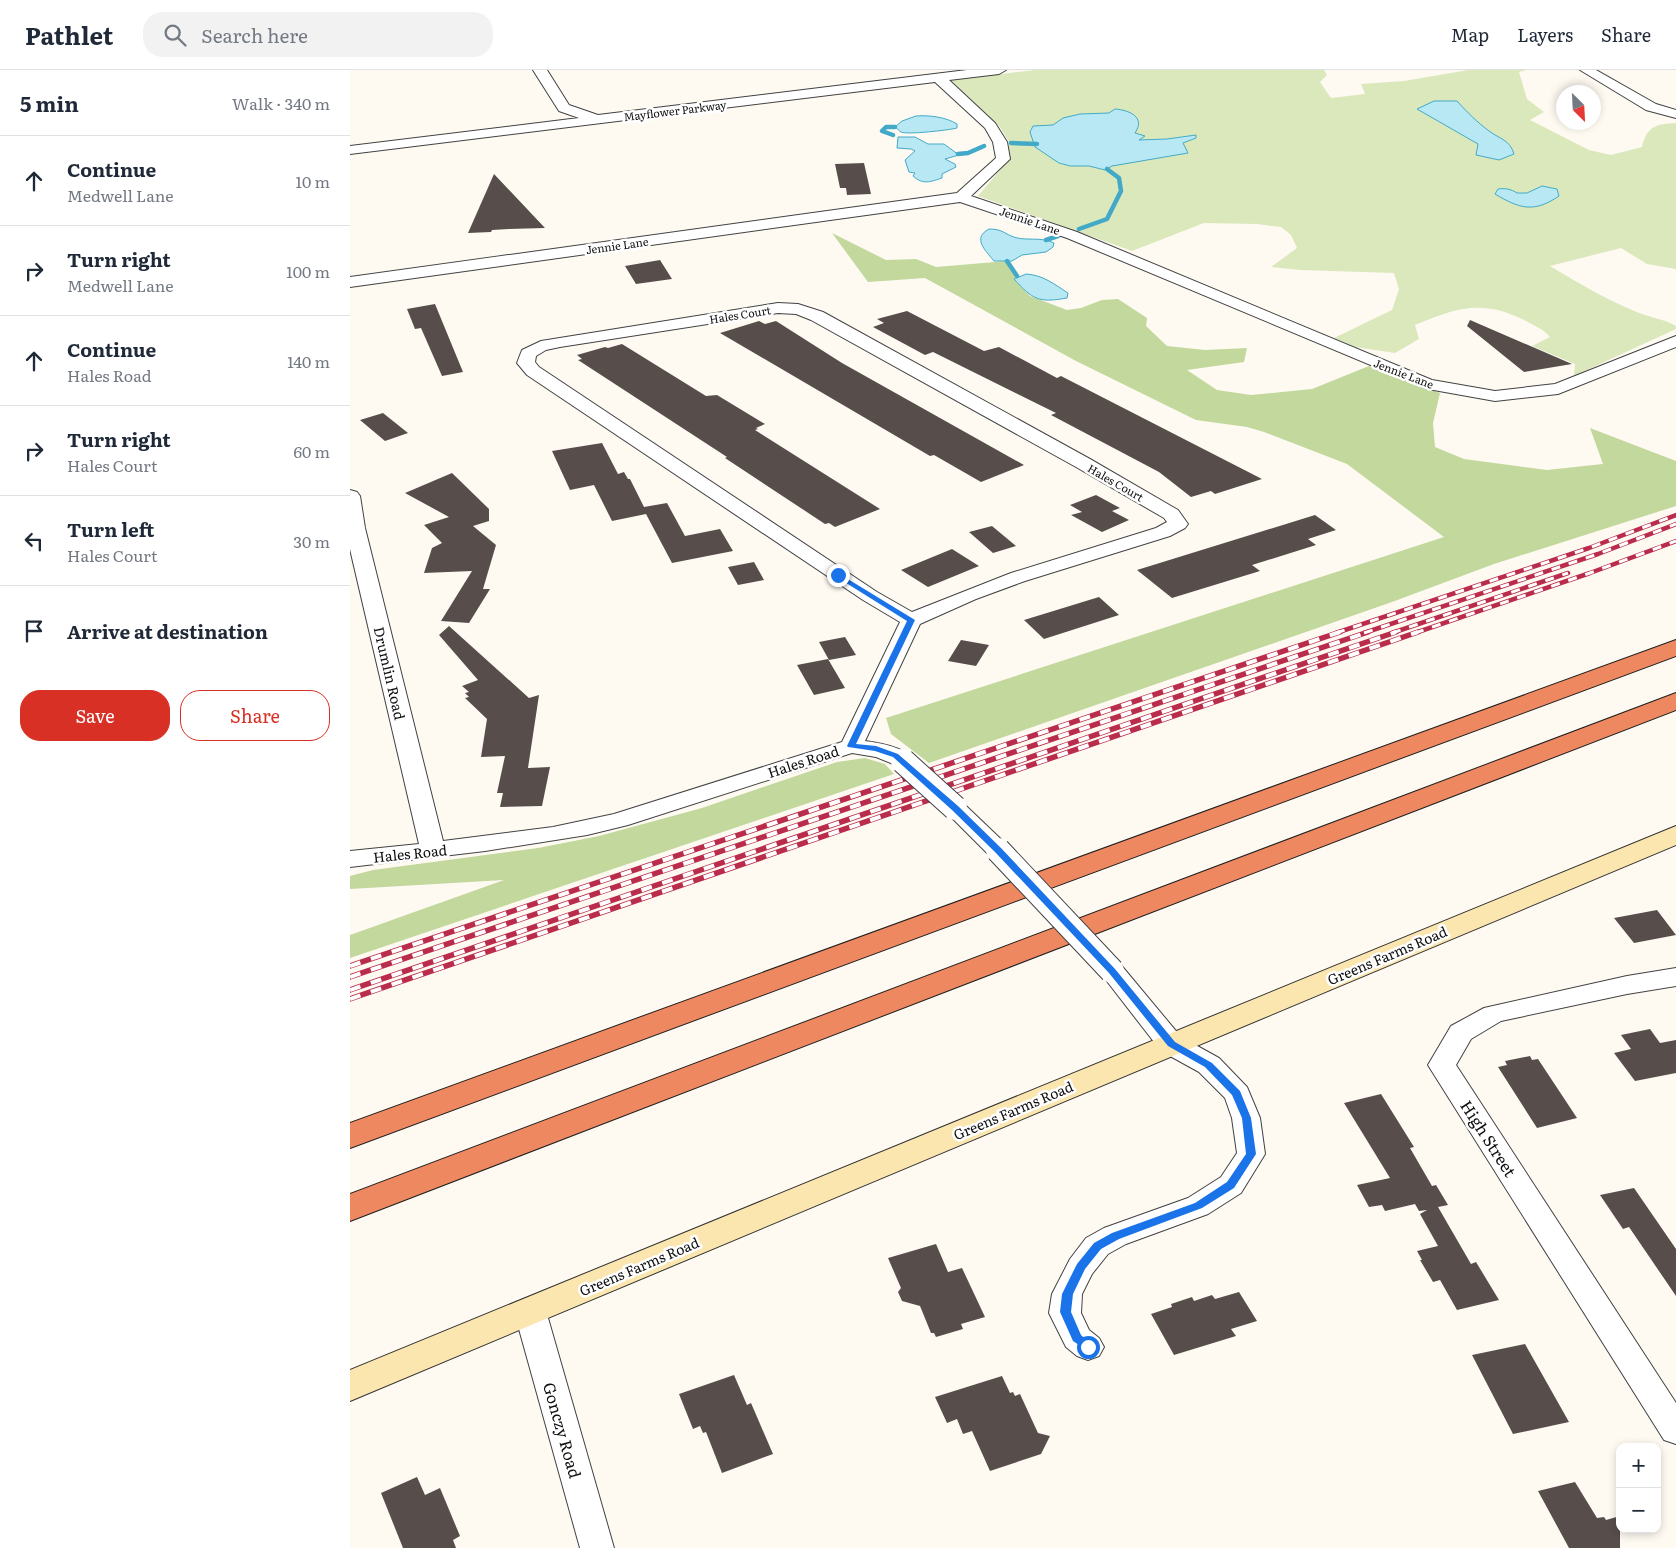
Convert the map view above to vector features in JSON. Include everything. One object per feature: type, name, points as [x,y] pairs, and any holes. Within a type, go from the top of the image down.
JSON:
[{"type":"highway","points":[[350,1136],[1676,647]]},
{"type":"highway","points":[[350,1208],[1676,702]]},
{"type":"main road","name":"Greens Farms Road","points":[[350,1386],[1676,835]]},
{"type":"street","points":[[540,70],[564,108],[564,124]]},
{"type":"street","name":"Mayflower Parkway","points":[[350,150],[999,70]]},
{"type":"street","points":[[1587,70],[1651,107],[1676,114]]},
{"type":"street","points":[[939,78],[990,126],[1000,142],[1003,159],[961,197]]},
{"type":"street","points":[[564,108],[599,120]]},
{"type":"street","name":"Jennie Lane","points":[[350,282],[961,197],[1072,235],[1428,384],[1495,396],[1558,389],[1676,341]]},
{"type":"street","name":"Hales Court","points":[[778,308],[798,310],[817,316],[1083,463],[1171,514],[1178,524],[1163,532],[1018,577],[968,595],[911,620],[870,596],[776,535],[533,371],[526,363],[528,354],[541,346],[560,342],[778,308]]},
{"type":"street","name":"Drumlin Road","points":[[350,496],[355,528],[433,850]]},
{"type":"street","points":[[851,746],[911,620]]},
{"type":"street","name":"Hales Road","points":[[350,860],[532,838],[601,825],[851,746],[881,750],[903,761],[998,850],[1112,971],[1171,1044]]},
{"type":"street","name":"High Street","points":[[1676,978],[1627,985],[1493,1014],[1461,1033],[1442,1065],[1676,1430]]},
{"type":"street","points":[[1088,1347],[1077,1338],[1065,1312],[1068,1294],[1080,1266],[1098,1246],[1115,1236],[1198,1206],[1231,1185],[1251,1154],[1246,1118],[1237,1094],[1209,1065],[1171,1044]]},
{"type":"street","name":"Gonczy Road","points":[[530,1311],[597,1548]]},
{"type":"green space","points":[[1035,70],[1324,70],[1327,75],[1320,82],[1331,98],[1365,94],[1361,84],[1404,81],[1468,70],[1526,70],[1519,72],[1527,99],[1544,112],[1530,120],[1589,150],[1611,155],[1642,147],[1650,130],[1658,125],[1676,123],[1676,269],[1647,264],[1621,248],[1550,266],[1590,290],[1637,312],[1671,323],[1676,326],[1676,329],[1574,376],[1575,364],[1532,346],[1550,337],[1545,332],[1509,313],[1482,308],[1457,310],[1415,325],[1419,339],[1395,353],[1355,347],[1334,338],[1392,310],[1399,289],[1394,273],[1300,270],[1271,267],[1297,248],[1291,235],[1281,227],[1257,224],[1204,223],[1132,251],[978,196],[1010,158],[1008,140],[1000,127],[951,80]]},
{"type":"green space","points":[[832,233],[886,260],[916,259],[936,267],[1007,261],[1017,276],[1014,279],[1030,296],[1067,310],[1081,308],[1102,300],[1118,299],[1147,318],[1146,326],[1167,346],[1205,350],[1247,348],[1244,362],[1187,370],[1217,390],[1251,395],[1312,389],[1369,366],[1440,393],[1433,423],[1435,447],[1464,459],[1547,470],[1603,464],[1590,428],[1676,461],[1676,506],[1494,564],[1392,602],[929,763],[891,734],[886,718],[1444,537],[1347,464],[1247,427],[1196,420],[1076,361],[925,278],[868,282]]},
{"type":"green space","points":[[865,758],[885,764],[894,774],[350,958],[350,935],[504,880],[350,889],[350,876],[373,870],[538,848],[599,836],[702,808],[837,762]]},
{"type":"water","points":[[1434,101],[1457,101],[1489,131],[1507,143],[1514,154],[1499,160],[1476,155],[1478,144],[1417,109]]},
{"type":"water","points":[[1115,109],[1134,115],[1138,123],[1135,133],[1145,136],[1139,140],[1196,135],[1196,138],[1183,143],[1188,153],[1112,166],[1105,170],[1089,166],[1070,166],[1059,163],[1035,147],[1030,132],[1033,126],[1053,125],[1063,118],[1080,114],[1109,113]]},
{"type":"water","points":[[916,116],[943,118],[957,124],[957,128],[905,133],[895,127],[902,121]]},
{"type":"water","points":[[898,137],[915,137],[928,144],[944,144],[959,155],[945,159],[955,164],[956,167],[942,174],[942,178],[920,181],[913,176],[915,173],[909,172],[905,160],[915,151],[897,148]]},
{"type":"water","points":[[1542,186],[1557,189],[1559,196],[1542,205],[1527,207],[1512,203],[1495,194],[1498,189],[1527,193]]},
{"type":"water","points":[[989,229],[999,230],[1016,238],[1044,240],[1054,243],[1053,247],[1046,252],[1022,255],[1012,261],[994,261],[984,248],[981,240],[981,236]]},
{"type":"water","points":[[1026,274],[1038,276],[1053,283],[1068,293],[1067,298],[1043,300],[1032,296],[1014,279]]},
{"type":"building","points":[[864,163],[871,194],[847,195],[846,188],[840,188],[835,164]]},
{"type":"building","points":[[494,174],[545,228],[468,233]]},
{"type":"building","points":[[660,260],[672,279],[636,284],[625,266]]},
{"type":"building","points":[[435,304],[463,372],[442,376],[421,328],[415,329],[407,309]]},
{"type":"building","points":[[907,311],[984,351],[999,347],[1057,378],[1061,376],[1262,479],[1215,494],[1211,491],[1191,497],[1159,472],[1051,415],[1056,413],[933,352],[925,355],[873,327],[884,323],[877,319]]},
{"type":"building","points":[[1470,320],[1572,364],[1524,372],[1467,326]]},
{"type":"building","points":[[759,321],[765,324],[776,321],[842,363],[1024,465],[981,482],[934,455],[930,456],[720,333]]},
{"type":"building","points":[[622,344],[706,396],[717,395],[765,424],[755,430],[880,509],[835,527],[829,523],[825,524],[725,458],[727,457],[578,360],[582,359],[577,355]]},
{"type":"building","points":[[383,413],[408,433],[385,441],[360,420]]},
{"type":"building","points":[[602,443],[618,474],[624,472],[628,479],[630,479],[644,507],[667,503],[685,536],[720,529],[733,551],[672,563],[646,514],[612,521],[594,485],[570,490],[552,451]]},
{"type":"building","points":[[452,473],[489,509],[489,521],[473,526],[496,545],[483,589],[490,589],[469,623],[441,621],[472,571],[424,573],[432,548],[442,543],[424,525],[449,517],[405,493]]},
{"type":"building","points":[[1096,495],[1120,508],[1112,511],[1129,520],[1102,532],[1071,515],[1082,512],[1070,505]]},
{"type":"building","points":[[1315,515],[1336,530],[1308,539],[1316,545],[1252,565],[1260,571],[1172,598],[1137,570]]},
{"type":"building","points":[[992,526],[1016,546],[993,553],[969,532]]},
{"type":"building","points":[[952,549],[979,566],[928,587],[901,570]]},
{"type":"building","points":[[754,562],[764,580],[738,585],[728,567]]},
{"type":"building","points":[[1099,597],[1119,615],[1044,639],[1024,620]]},
{"type":"building","points":[[449,626],[529,698],[539,695],[528,768],[550,767],[542,806],[500,807],[503,793],[497,793],[505,756],[481,757],[487,719],[465,698],[469,697],[465,693],[469,692],[462,686],[478,680],[439,635]]},
{"type":"building","points":[[845,637],[856,655],[829,660],[819,642]]},
{"type":"building","points":[[961,640],[989,645],[976,666],[948,661]]},
{"type":"building","points":[[828,659],[845,688],[814,695],[797,665]]},
{"type":"building","points":[[1657,910],[1676,935],[1634,943],[1614,918]]},
{"type":"building","points":[[1650,1029],[1660,1043],[1676,1040],[1676,1073],[1635,1081],[1614,1053],[1631,1049],[1621,1035]]},
{"type":"building","points":[[1530,1056],[1532,1060],[1538,1059],[1577,1118],[1537,1128],[1498,1067],[1507,1065],[1505,1061]]},
{"type":"building","points":[[1381,1094],[1414,1147],[1410,1148],[1432,1186],[1436,1185],[1448,1205],[1438,1207],[1471,1264],[1476,1262],[1499,1300],[1457,1310],[1440,1280],[1433,1282],[1417,1251],[1438,1246],[1420,1214],[1427,1210],[1419,1211],[1415,1204],[1385,1211],[1382,1205],[1369,1207],[1357,1185],[1390,1178],[1344,1103]]},
{"type":"building","points":[[1634,1188],[1676,1249],[1676,1296],[1629,1227],[1623,1229],[1600,1195]]},
{"type":"building","points":[[936,1244],[948,1272],[962,1268],[985,1317],[961,1324],[963,1329],[936,1337],[934,1333],[931,1333],[920,1306],[902,1301],[898,1292],[901,1288],[888,1258]]},
{"type":"building","points":[[1239,1292],[1257,1321],[1231,1329],[1236,1336],[1174,1355],[1151,1314],[1172,1307],[1171,1304],[1192,1297],[1194,1301],[1212,1295],[1215,1299]]},
{"type":"building","points":[[1525,1344],[1569,1422],[1513,1434],[1472,1355]]},
{"type":"building","points":[[734,1375],[747,1405],[751,1403],[773,1454],[722,1473],[706,1432],[703,1433],[700,1426],[693,1429],[679,1394]]},
{"type":"building","points":[[1002,1376],[1010,1393],[1013,1392],[1015,1396],[1020,1394],[1038,1433],[1050,1436],[1041,1454],[990,1471],[972,1431],[963,1434],[957,1419],[947,1423],[935,1397]]},
{"type":"building","points":[[417,1477],[425,1495],[440,1488],[460,1536],[453,1540],[456,1548],[403,1548],[381,1493]]},
{"type":"building","points":[[1575,1482],[1597,1518],[1604,1517],[1606,1520],[1616,1517],[1616,1533],[1620,1533],[1620,1548],[1569,1548],[1538,1491]]},
{"type":"waterway","points":[[893,135],[882,131],[886,127],[895,127]]},
{"type":"waterway","points":[[1011,143],[1037,144]]},
{"type":"waterway","points":[[958,154],[968,153],[984,146]]},
{"type":"waterway","points":[[1079,229],[1107,219],[1121,191],[1119,178],[1107,169]]},
{"type":"waterway","points":[[1046,240],[1058,236]]},
{"type":"waterway","points":[[1007,261],[1017,276]]},
{"type":"railway","points":[[1336,633],[1589,548],[1676,515]]},
{"type":"railway","points":[[1364,633],[1598,554],[1676,524]]},
{"type":"railway","points":[[1415,633],[1590,573],[1676,541]]},
{"type":"railway","points":[[1392,633],[1568,573]]},
{"type":"railway","points":[[350,966],[1340,632]]},
{"type":"railway","points":[[350,977],[1368,632]]},
{"type":"railway","points":[[350,990],[1396,632]]},
{"type":"railway","points":[[350,999],[1418,632]]},
{"type":"route","points":[[838,575],[911,620],[910,626],[851,746],[876,748],[896,756],[955,808],[998,850],[1112,971],[1171,1044],[1209,1065],[1237,1094],[1246,1118],[1251,1154],[1231,1185],[1198,1206],[1115,1236],[1098,1246],[1080,1266],[1068,1294],[1065,1312],[1077,1338],[1088,1347]]}]
